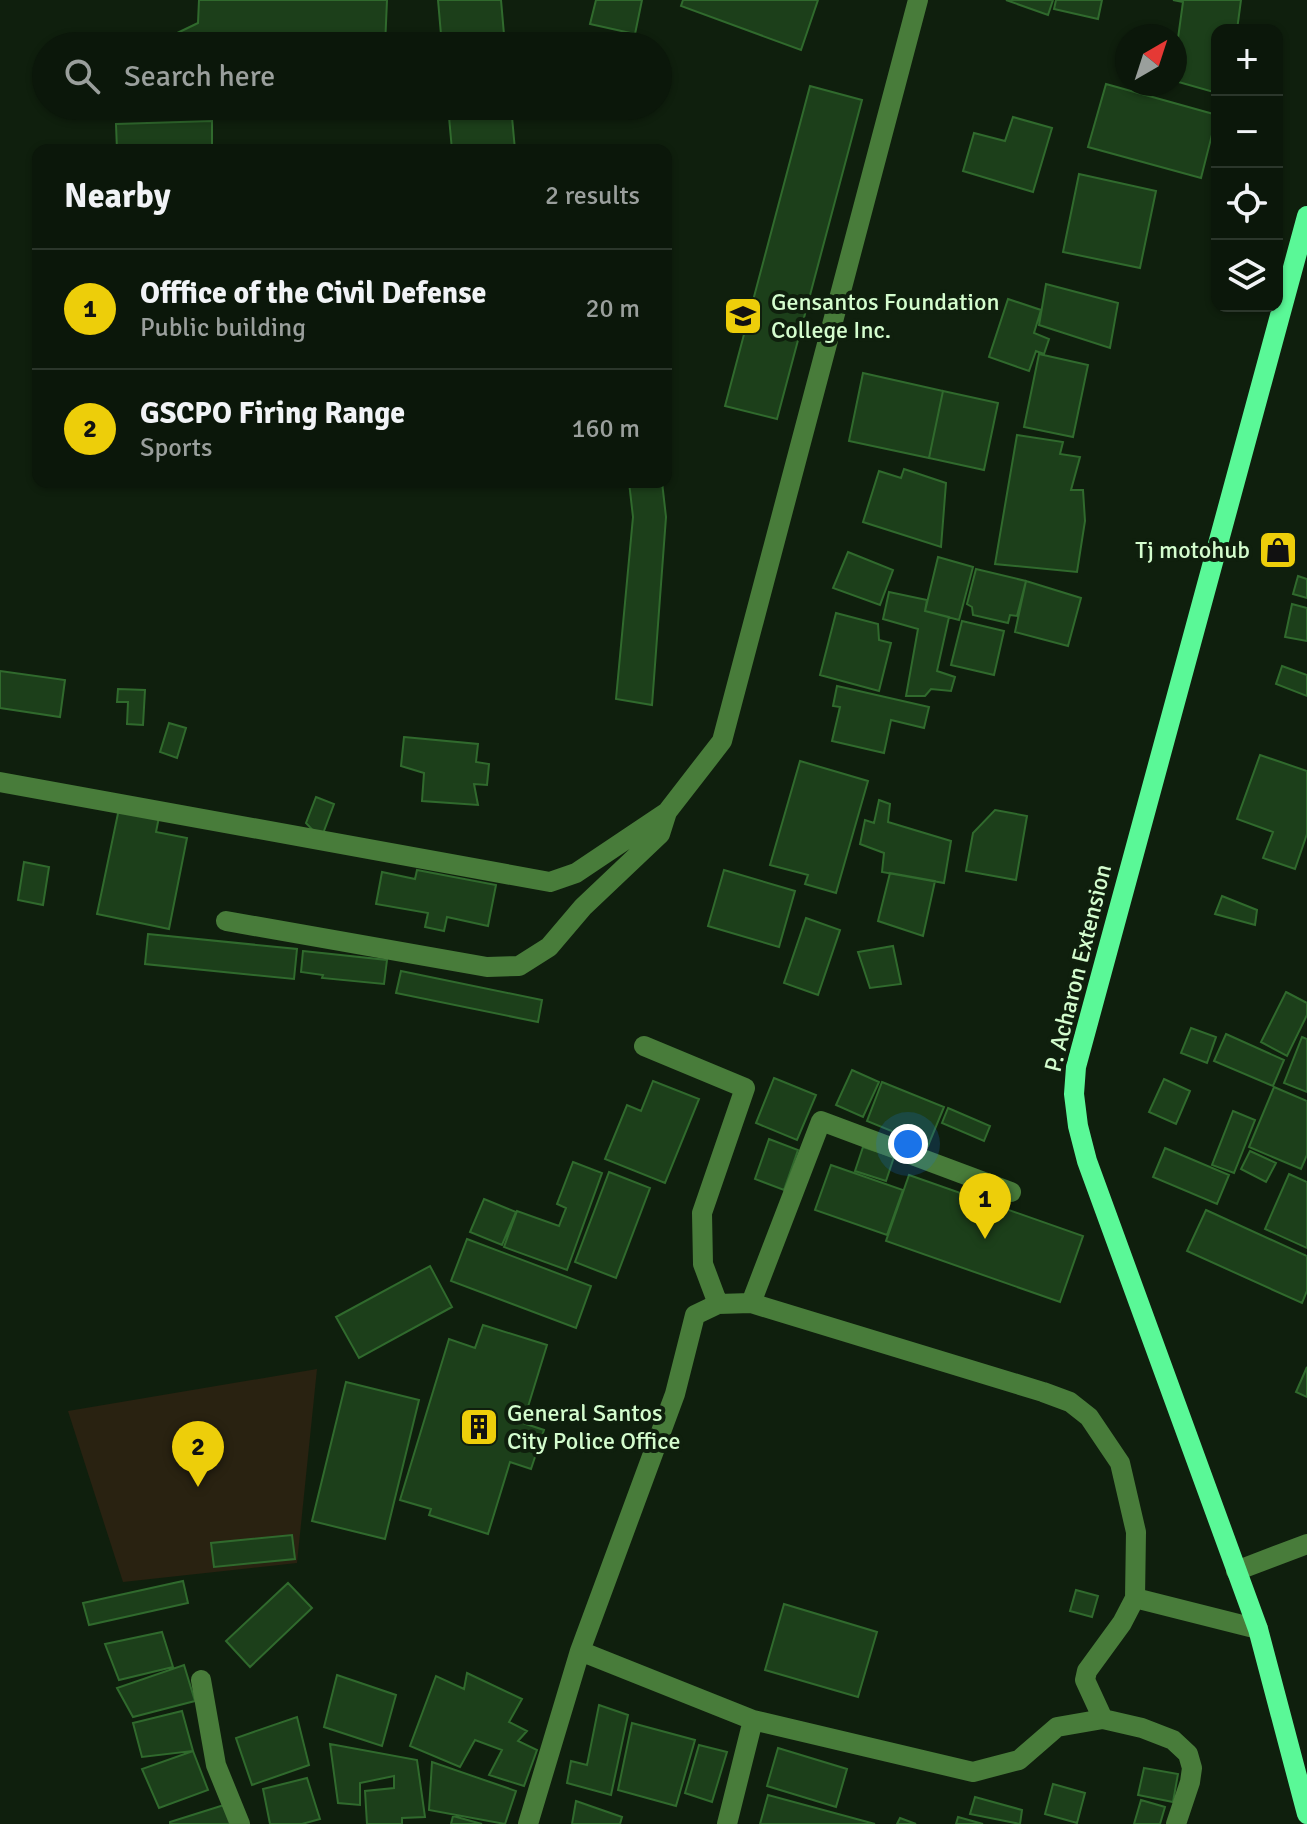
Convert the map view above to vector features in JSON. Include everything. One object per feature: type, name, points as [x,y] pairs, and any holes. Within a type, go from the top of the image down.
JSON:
[{"type":"main road","name":"P. Acharon Extension","points":[[1307,216],[1076,1067],[1074,1094],[1078,1126],[1101,1204],[1258,1629],[1307,1814]]},
{"type":"street","points":[[0,782],[550,882],[576,873],[667,812],[722,741],[918,0]]},
{"type":"street","points":[[226,921],[487,967],[519,966],[549,947],[583,907],[660,834],[667,812]]},
{"type":"street","points":[[644,1046],[745,1088],[702,1213],[703,1264],[718,1304]]},
{"type":"street","points":[[751,1303],[821,1121],[1011,1192]]},
{"type":"street","points":[[528,1824],[580,1651],[675,1394],[695,1315],[718,1304],[751,1303],[1070,1402],[1089,1417],[1120,1463],[1136,1532],[1135,1598],[1122,1623],[1087,1671],[1085,1680],[1103,1719]]},
{"type":"street","points":[[1236,1571],[1307,1544]]},
{"type":"street","points":[[1135,1598],[1258,1629]]},
{"type":"street","points":[[580,1651],[753,1720],[973,1772],[1019,1760],[1057,1727],[1103,1719],[1142,1728],[1173,1740],[1188,1754],[1192,1768],[1190,1782],[1176,1824]]},
{"type":"street","points":[[201,1680],[216,1765],[240,1824]]},
{"type":"street","points":[[727,1824],[753,1720]]},
{"type":"shaded area","points":[[317,1369],[297,1563],[123,1582],[68,1411]]},
{"type":"building","points":[[199,0],[387,0],[386,32],[179,32],[198,23]]},
{"type":"building","points":[[438,0],[501,0],[504,32],[441,32]]},
{"type":"building","points":[[596,0],[642,0],[635,32],[590,24]]},
{"type":"building","points":[[683,0],[818,0],[801,50],[681,6]]},
{"type":"building","points":[[1006,0],[1053,0],[1048,15]]},
{"type":"building","points":[[1056,0],[1102,0],[1098,19],[1054,9]]},
{"type":"building","points":[[1173,0],[1241,0],[1238,24],[1211,24],[1211,91],[1187,84],[1187,24],[1180,24],[1183,2]]},
{"type":"building","points":[[1106,84],[1115,87],[1115,96],[1149,96],[1211,113],[1211,139],[1201,178],[1088,147]]},
{"type":"building","points":[[810,86],[862,100],[777,419],[725,406]]},
{"type":"building","points":[[1013,117],[1052,128],[1033,192],[963,171],[974,133],[1005,141]]},
{"type":"building","points":[[449,120],[512,120],[514,144],[451,144]]},
{"type":"building","points":[[212,121],[212,144],[117,144],[116,124]]},
{"type":"building","points":[[1079,174],[1156,191],[1140,268],[1063,252]]},
{"type":"building","points":[[1046,284],[1118,303],[1110,348],[1039,325]]},
{"type":"building","points":[[1008,299],[1041,310],[1034,333],[1049,339],[1044,354],[1036,351],[1029,371],[989,357]]},
{"type":"building","points":[[1039,354],[1088,365],[1073,437],[1024,427]]},
{"type":"building","points":[[863,373],[943,391],[929,458],[849,441]]},
{"type":"building","points":[[943,391],[998,403],[984,470],[929,458]]},
{"type":"building","points":[[1017,435],[1063,442],[1060,454],[1080,457],[1071,490],[1083,490],[1085,521],[1077,572],[995,564]]},
{"type":"building","points":[[904,469],[946,483],[941,547],[863,522],[879,471],[901,478]]},
{"type":"building","points":[[630,488],[663,488],[666,517],[652,705],[616,699],[633,517]]},
{"type":"building","points":[[848,552],[893,570],[880,605],[833,588]]},
{"type":"building","points":[[938,557],[973,567],[959,620],[925,611]]},
{"type":"building","points":[[976,569],[1026,581],[1017,616],[1010,615],[1008,623],[973,615],[972,607],[967,604]]},
{"type":"building","points":[[1298,576],[1307,579],[1307,598],[1293,594]]},
{"type":"building","points":[[1026,581],[1081,598],[1068,646],[1015,632]]},
{"type":"building","points":[[889,592],[927,600],[925,611],[949,617],[937,671],[955,677],[951,691],[931,689],[925,696],[906,696],[918,629],[883,619]]},
{"type":"building","points":[[1292,604],[1307,608],[1307,641],[1285,637]]},
{"type":"building","points":[[836,613],[878,624],[879,640],[891,643],[879,691],[820,675]]},
{"type":"building","points":[[962,621],[1004,631],[994,675],[951,665]]},
{"type":"building","points":[[1282,666],[1307,675],[1307,696],[1276,684]]},
{"type":"building","points":[[0,671],[65,680],[60,717],[0,708]]},
{"type":"building","points":[[837,686],[929,707],[924,728],[891,720],[884,753],[832,741],[840,707],[833,706]]},
{"type":"building","points":[[118,689],[145,690],[143,725],[127,724],[128,702],[117,702]]},
{"type":"building","points":[[169,723],[186,728],[177,758],[160,752]]},
{"type":"building","points":[[404,737],[478,744],[476,762],[489,764],[487,785],[474,784],[478,805],[422,801],[424,773],[401,766]]},
{"type":"building","points":[[1260,755],[1307,771],[1307,834],[1295,869],[1263,858],[1273,832],[1237,819]]},
{"type":"building","points":[[800,761],[868,781],[836,893],[805,884],[808,875],[770,865]]},
{"type":"building","points":[[316,797],[334,804],[321,839],[306,823]]},
{"type":"building","points":[[121,799],[161,807],[156,832],[187,838],[169,929],[97,914]]},
{"type":"building","points":[[879,800],[890,804],[888,822],[951,841],[944,883],[882,872],[884,853],[860,844],[865,820],[874,823]]},
{"type":"building","points":[[995,810],[1027,816],[1016,880],[966,871],[973,833]]},
{"type":"building","points":[[24,862],[49,867],[43,905],[18,900]]},
{"type":"building","points":[[417,870],[496,885],[488,926],[447,917],[444,931],[425,927],[428,913],[376,904],[382,872],[415,879]]},
{"type":"building","points":[[724,870],[795,891],[779,947],[708,926]]},
{"type":"building","points":[[890,873],[935,881],[923,936],[878,921]]},
{"type":"building","points":[[1222,896],[1257,910],[1255,925],[1215,914]]},
{"type":"building","points":[[806,918],[840,930],[818,995],[784,983]]},
{"type":"building","points":[[148,934],[297,949],[294,979],[145,964]]},
{"type":"building","points":[[893,946],[901,984],[870,988],[858,952]]},
{"type":"building","points":[[303,951],[387,960],[384,984],[322,978],[323,975],[301,972]]},
{"type":"building","points":[[401,971],[542,1000],[538,1022],[396,993]]},
{"type":"building","points":[[1286,992],[1307,1003],[1307,1015],[1287,1056],[1261,1042]]},
{"type":"building","points":[[1191,1028],[1216,1037],[1207,1063],[1181,1053]]},
{"type":"building","points":[[1226,1034],[1284,1060],[1273,1086],[1214,1061]]},
{"type":"building","points":[[1302,1037],[1307,1039],[1307,1092],[1284,1083]]},
{"type":"building","points":[[852,1070],[879,1082],[863,1117],[836,1105]]},
{"type":"building","points":[[774,1078],[816,1095],[797,1140],[756,1123]]},
{"type":"building","points":[[1164,1079],[1190,1091],[1176,1124],[1149,1112]]},
{"type":"building","points":[[653,1081],[699,1099],[665,1183],[605,1159],[627,1105],[641,1111]]},
{"type":"building","points":[[882,1082],[944,1107],[928,1146],[867,1121]]},
{"type":"building","points":[[1274,1087],[1307,1101],[1307,1155],[1301,1169],[1249,1147]]},
{"type":"building","points":[[948,1108],[990,1126],[984,1141],[942,1123]]},
{"type":"building","points":[[1233,1111],[1255,1120],[1234,1173],[1212,1165]]},
{"type":"building","points":[[769,1139],[798,1150],[784,1190],[755,1179]]},
{"type":"building","points":[[863,1147],[894,1157],[886,1181],[855,1171]]},
{"type":"building","points":[[1165,1148],[1229,1175],[1217,1204],[1153,1177]]},
{"type":"building","points":[[1250,1151],[1276,1163],[1266,1182],[1241,1169]]},
{"type":"building","points":[[573,1162],[602,1173],[567,1270],[504,1247],[517,1211],[559,1226],[566,1208],[557,1204]]},
{"type":"building","points":[[831,1165],[903,1190],[887,1235],[815,1210]]},
{"type":"building","points":[[609,1172],[650,1188],[616,1278],[575,1262]]},
{"type":"building","points":[[1289,1174],[1307,1182],[1307,1248],[1265,1229]]},
{"type":"building","points":[[909,1175],[1083,1236],[1060,1302],[886,1241]]},
{"type":"building","points":[[484,1199],[516,1212],[502,1245],[470,1232]]},
{"type":"building","points":[[1206,1210],[1307,1256],[1307,1291],[1302,1303],[1187,1251]]},
{"type":"building","points":[[467,1239],[591,1286],[576,1328],[451,1281]]},
{"type":"building","points":[[430,1266],[452,1307],[359,1358],[336,1317]]},
{"type":"building","name":"General Santos City Police Office","points":[[483,1325],[547,1345],[523,1423],[544,1430],[531,1469],[510,1462],[488,1534],[429,1515],[431,1509],[400,1500],[449,1339],[475,1348]]},
{"type":"building","points":[[1307,1367],[1307,1397],[1296,1392]]},
{"type":"building","points":[[346,1382],[419,1400],[385,1539],[312,1521]]},
{"type":"building","points":[[292,1535],[295,1559],[214,1567],[211,1543]]},
{"type":"building","points":[[183,1581],[188,1603],[89,1625],[83,1603]]},
{"type":"building","points":[[288,1583],[312,1608],[250,1667],[226,1641]]},
{"type":"building","points":[[1076,1590],[1098,1596],[1092,1617],[1070,1611]]},
{"type":"building","points":[[784,1604],[877,1632],[858,1697],[765,1670]]},
{"type":"building","points":[[162,1632],[173,1667],[119,1680],[105,1644]]},
{"type":"building","points":[[184,1665],[195,1701],[133,1717],[117,1688]]},
{"type":"building","points":[[467,1673],[522,1699],[509,1722],[527,1731],[518,1741],[537,1750],[524,1786],[489,1775],[502,1750],[475,1740],[460,1767],[410,1746],[436,1676],[464,1689]]},
{"type":"building","points":[[337,1675],[396,1695],[382,1746],[324,1727]]},
{"type":"building","points":[[599,1705],[628,1715],[611,1795],[567,1783],[571,1761],[587,1765]]},
{"type":"building","points":[[182,1711],[193,1751],[142,1757],[133,1723]]},
{"type":"building","points":[[297,1717],[309,1765],[252,1785],[236,1738]]},
{"type":"building","points":[[632,1723],[695,1740],[676,1806],[618,1790]]},
{"type":"building","points":[[330,1744],[417,1760],[425,1817],[402,1818],[402,1824],[367,1824],[365,1791],[394,1788],[394,1776],[360,1783],[360,1805],[338,1803]]},
{"type":"building","points":[[699,1745],[727,1752],[712,1802],[685,1793]]},
{"type":"building","points":[[778,1748],[847,1769],[836,1807],[767,1786]]},
{"type":"building","points":[[193,1751],[208,1790],[159,1808],[142,1769]]},
{"type":"building","points":[[432,1762],[516,1791],[505,1824],[429,1810]]},
{"type":"building","points":[[1144,1768],[1178,1774],[1173,1802],[1138,1795]]},
{"type":"building","points":[[307,1778],[320,1819],[302,1824],[270,1824],[263,1789]]},
{"type":"building","points":[[1053,1784],[1085,1793],[1077,1823],[1045,1814]]},
{"type":"building","points":[[768,1795],[875,1824],[760,1824]]},
{"type":"building","points":[[975,1797],[1022,1810],[1020,1824],[970,1814]]},
{"type":"building","points":[[1141,1800],[1165,1807],[1160,1824],[1134,1824]]},
{"type":"building","points":[[576,1801],[622,1817],[620,1824],[572,1824]]},
{"type":"building","points":[[224,1805],[233,1824],[170,1824],[170,1822]]},
{"type":"building","points":[[453,1816],[482,1824],[451,1824]]},
{"type":"building","points":[[958,1817],[983,1824],[956,1824]]},
{"type":"building","points":[[900,1818],[916,1824],[897,1824]]},
{"type":"place","name":"Gensantos Foundation College Inc.","points":[[743,316]]},
{"type":"place","name":"Tj motohub","points":[[1278,550]]},
{"type":"place","name":"Offfice of the Civil Defense","points":[[985,1239]]},
{"type":"place","name":"General Santos City Police Office","points":[[479,1427]]},
{"type":"place","name":"GSCPO Firing Range","points":[[198,1487]]}]
